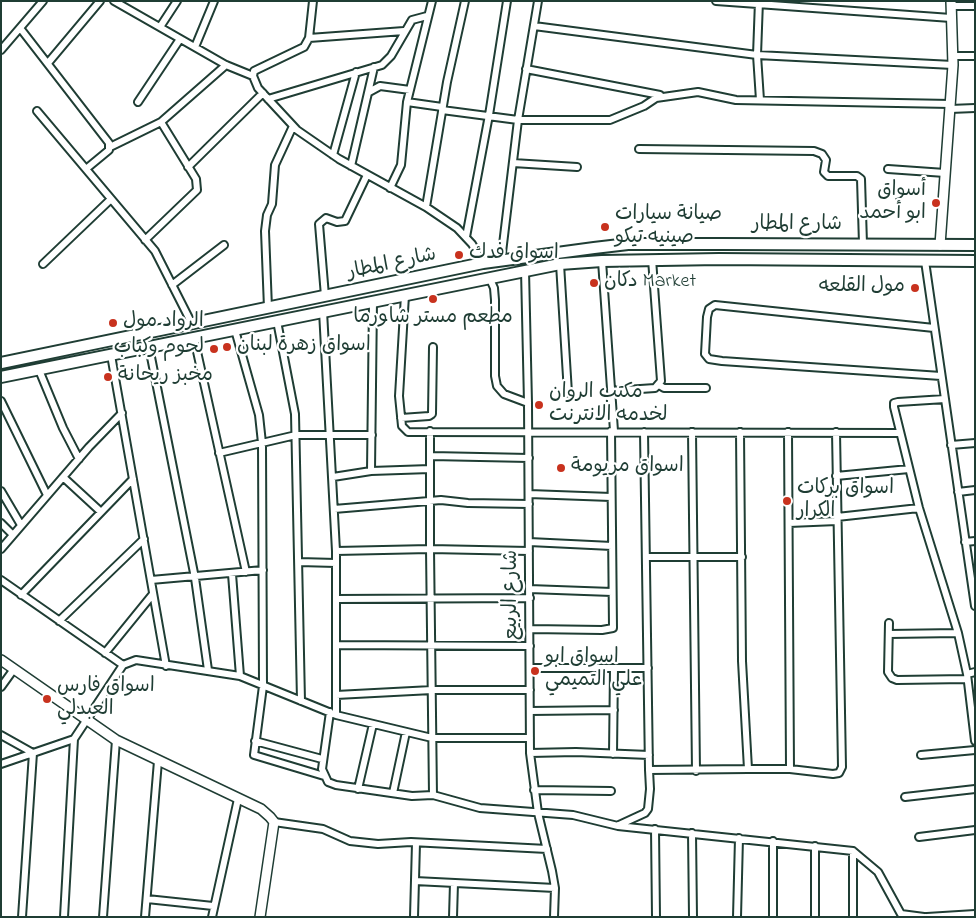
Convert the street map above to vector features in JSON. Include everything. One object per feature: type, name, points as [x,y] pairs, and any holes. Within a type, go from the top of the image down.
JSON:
[{"type":"main road","name":"شارع المطار","points":[[1,363],[483,263],[628,244],[975,245]]},
{"type":"main road","points":[[707,244],[710,252],[707,259]]},
{"type":"main road","points":[[734,244],[731,251],[734,259]]},
{"type":"main road","name":"شارع المطار","points":[[1,377],[560,264],[602,261],[707,259],[975,261]]},
{"type":"main road","points":[[377,300],[376,292],[379,285]]},
{"type":"main road","points":[[355,290],[360,298],[358,304]]},
{"type":"main road","points":[[105,342],[102,348],[109,355]]},
{"type":"main road","points":[[77,347],[83,355],[80,361]]},
{"type":"street","points":[[3,45],[43,1]]},
{"type":"street","points":[[48,63],[100,1]]},
{"type":"street","points":[[114,1],[226,65],[253,76],[263,93],[293,126],[333,155],[390,188],[426,206],[457,228],[483,263]]},
{"type":"street","points":[[160,28],[177,1]]},
{"type":"street","points":[[195,47],[214,1]]},
{"type":"street","points":[[253,76],[254,71],[262,66],[304,47],[309,38],[313,1]]},
{"type":"street","points":[[390,188],[400,165],[407,102],[432,1]]},
{"type":"street","points":[[426,206],[442,108],[465,1]]},
{"type":"street","points":[[466,238],[489,116],[507,1]]},
{"type":"street","points":[[501,261],[518,120],[538,1]]},
{"type":"street","points":[[716,1],[952,18]]},
{"type":"street","points":[[759,4],[757,55],[760,100]]},
{"type":"street","points":[[940,245],[953,61],[951,4],[975,6]]},
{"type":"street","points":[[268,99],[374,67],[387,61],[412,20],[427,16]]},
{"type":"street","points":[[534,26],[757,55],[953,61],[975,56]]},
{"type":"street","points":[[20,28],[110,147]]},
{"type":"street","points":[[309,38],[404,31]]},
{"type":"street","points":[[138,102],[180,39]]},
{"type":"street","points":[[86,169],[110,147],[161,122],[226,65]]},
{"type":"street","points":[[351,166],[374,67]]},
{"type":"street","points":[[526,69],[663,96]]},
{"type":"street","points":[[333,155],[356,72]]},
{"type":"street","points":[[369,92],[380,86],[410,90]]},
{"type":"street","points":[[407,102],[518,120],[610,120],[644,106],[649,100],[663,96],[698,92],[736,100],[975,108]]},
{"type":"street","points":[[188,167],[263,93]]},
{"type":"street","points":[[37,111],[155,251],[192,324]]},
{"type":"street","points":[[145,240],[198,190],[196,179],[161,122]]},
{"type":"street","points":[[268,308],[265,231],[267,215],[272,204],[275,164],[293,126]]},
{"type":"street","points":[[639,149],[814,151],[822,154],[826,160],[824,172],[828,176],[857,176],[862,179],[863,244]]},
{"type":"street","points":[[513,163],[576,167]]},
{"type":"street","points":[[888,169],[945,173]]},
{"type":"street","points":[[326,296],[318,224],[326,218],[337,222],[345,221],[367,175]]},
{"type":"street","points":[[43,264],[111,199]]},
{"type":"street","points":[[172,285],[224,245]]},
{"type":"street","points":[[611,391],[655,388],[661,381],[652,260]]},
{"type":"street","points":[[530,629],[609,630],[613,628],[611,391],[602,261]]},
{"type":"street","points":[[925,261],[975,606]]},
{"type":"street","points":[[560,264],[568,394]]},
{"type":"street","name":"شارع الربيع","points":[[525,270],[529,458],[530,753],[538,813],[555,888],[554,917]]},
{"type":"street","points":[[489,277],[494,288],[495,376],[497,386],[504,394],[528,403]]},
{"type":"street","points":[[405,295],[399,396],[401,418],[404,430],[408,432],[900,432]]},
{"type":"street","points":[[371,471],[377,300]]},
{"type":"street","points":[[934,328],[715,305],[709,309],[707,318],[706,354],[709,358],[722,361],[941,376]]},
{"type":"street","points":[[323,311],[336,551],[336,695],[322,759],[324,776],[328,782],[393,794],[412,796],[434,795],[480,808],[573,815],[618,826],[853,851],[878,872],[901,915],[924,917]]},
{"type":"street","points":[[277,321],[295,414],[301,701]]},
{"type":"street","points":[[235,330],[259,415],[262,443],[263,686],[254,755],[257,758],[324,776]]},
{"type":"street","points":[[194,338],[246,572]]},
{"type":"street","points":[[401,418],[429,416],[432,414],[433,346]]},
{"type":"street","points":[[149,347],[195,578],[208,670]]},
{"type":"street","points":[[109,355],[122,413],[166,666]]},
{"type":"street","points":[[39,370],[63,428],[79,459]]},
{"type":"street","points":[[659,385],[664,388],[706,388]]},
{"type":"street","points":[[945,399],[894,403],[909,469],[958,633],[967,676],[975,741]]},
{"type":"street","points":[[1,401],[47,495]]},
{"type":"street","points":[[1,549],[79,459],[122,413]]},
{"type":"street","points":[[430,432],[434,795]]},
{"type":"street","points":[[618,826],[645,813],[648,809],[650,790],[644,432]]},
{"type":"street","points":[[692,432],[696,771]]},
{"type":"street","points":[[740,432],[742,661],[748,769]]},
{"type":"street","points":[[788,432],[790,769]]},
{"type":"street","points":[[649,770],[790,769],[839,773],[842,767],[836,432]]},
{"type":"street","points":[[219,453],[296,435],[372,435]]},
{"type":"street","points":[[952,445],[975,443]]},
{"type":"street","points":[[431,456],[529,458]]},
{"type":"street","points":[[333,477],[371,471],[430,469]]},
{"type":"street","points":[[836,476],[909,469]]},
{"type":"street","points":[[63,477],[101,512]]},
{"type":"street","points":[[21,595],[133,479]]},
{"type":"street","points":[[958,492],[975,490]]},
{"type":"street","points":[[1,491],[21,525]]},
{"type":"street","points":[[529,494],[611,497]]},
{"type":"street","points":[[334,509],[430,501],[529,504]]},
{"type":"street","points":[[788,523],[837,519],[920,508]]},
{"type":"street","points":[[1,523],[13,535]]},
{"type":"street","points":[[59,621],[144,539]]},
{"type":"street","points":[[966,542],[975,541]]},
{"type":"street","points":[[529,542],[612,546]]},
{"type":"street","points":[[336,551],[430,549],[529,552]]},
{"type":"street","points":[[646,557],[742,556]]},
{"type":"street","points":[[298,562],[336,563]]},
{"type":"street","points":[[151,580],[195,578],[263,570]]},
{"type":"street","points":[[232,574],[240,676]]},
{"type":"street","points":[[1,580],[123,665]]},
{"type":"street","points":[[529,589],[612,592]]},
{"type":"street","points":[[105,653],[154,594]]},
{"type":"street","points":[[336,599],[431,597],[530,598]]},
{"type":"street","points":[[889,623],[888,672],[892,678],[897,680],[967,676],[975,672]]},
{"type":"street","points":[[889,634],[958,633]]},
{"type":"street","points":[[336,646],[432,644],[530,646]]},
{"type":"street","points":[[1,660],[116,740],[260,809],[274,822],[323,829],[350,841],[378,844],[416,842],[547,849]]},
{"type":"street","points":[[64,917],[74,739],[123,665],[136,660],[240,676],[333,714],[432,738],[530,738]]},
{"type":"street","points":[[1,687],[14,668]]},
{"type":"street","points":[[530,668],[648,668]]},
{"type":"street","points":[[613,754],[614,668]]},
{"type":"street","points":[[336,695],[432,690],[530,690]]},
{"type":"street","points":[[530,711],[614,710]]},
{"type":"street","points":[[358,789],[373,724]]},
{"type":"street","points":[[393,794],[406,732]]},
{"type":"street","points":[[1,735],[34,752]]},
{"type":"street","points":[[1,764],[74,739]]},
{"type":"street","points":[[103,917],[116,740]]},
{"type":"street","points":[[255,741],[322,759]]},
{"type":"street","points":[[921,755],[975,750]]},
{"type":"street","points":[[22,917],[34,752]]},
{"type":"street","points":[[530,753],[649,755]]},
{"type":"street","points":[[146,917],[158,761]]},
{"type":"street","points":[[905,797],[975,789]]},
{"type":"street","points":[[534,790],[611,791]]},
{"type":"street","points":[[212,917],[238,799]]},
{"type":"street","points":[[260,917],[274,822]]},
{"type":"street","points":[[656,829],[656,917]]},
{"type":"street","points":[[919,836],[975,830]]},
{"type":"street","points":[[692,833],[693,917]]},
{"type":"street","points":[[737,917],[739,838]]},
{"type":"street","points":[[773,841],[773,917]]},
{"type":"street","points":[[414,917],[416,842]]},
{"type":"street","points":[[815,846],[815,917]]},
{"type":"street","points":[[853,851],[853,917]]},
{"type":"street","points":[[415,881],[555,888]]},
{"type":"street","points":[[453,917],[454,883]]},
{"type":"street","points":[[147,899],[213,906]]},
{"type":"street","points":[[927,917],[975,914]]},
{"type":"place","name":"أسواق ابو أحمد","points":[[936,203]]},
{"type":"place","name":"صيانة سيارات صينيه تيكو","points":[[605,227]]},
{"type":"place","name":"اسواق فدك","points":[[459,255]]},
{"type":"place","name":"دكان Market","points":[[594,283]]},
{"type":"place","name":"مول القلعه","points":[[915,288]]},
{"type":"place","name":"مطعم مستر شاورما","points":[[433,299]]},
{"type":"place","name":"الرواد مول","points":[[113,323]]},
{"type":"place","name":"اسواق زهرة لبنان","points":[[227,347]]},
{"type":"place","name":"لحوم وكباب","points":[[214,349]]},
{"type":"place","name":"مخبز ريحانة","points":[[108,377]]},
{"type":"place","name":"مكتب الروان لخدمه الانترنت","points":[[539,405]]},
{"type":"place","name":"اسواق مريومة","points":[[561,468]]},
{"type":"place","name":"اسواق بركات الكرار","points":[[787,501]]},
{"type":"place","name":"اسواق ابو علي التميمي","points":[[535,671]]},
{"type":"place","name":"اسواق فارس العبدلي","points":[[47,699]]}]
